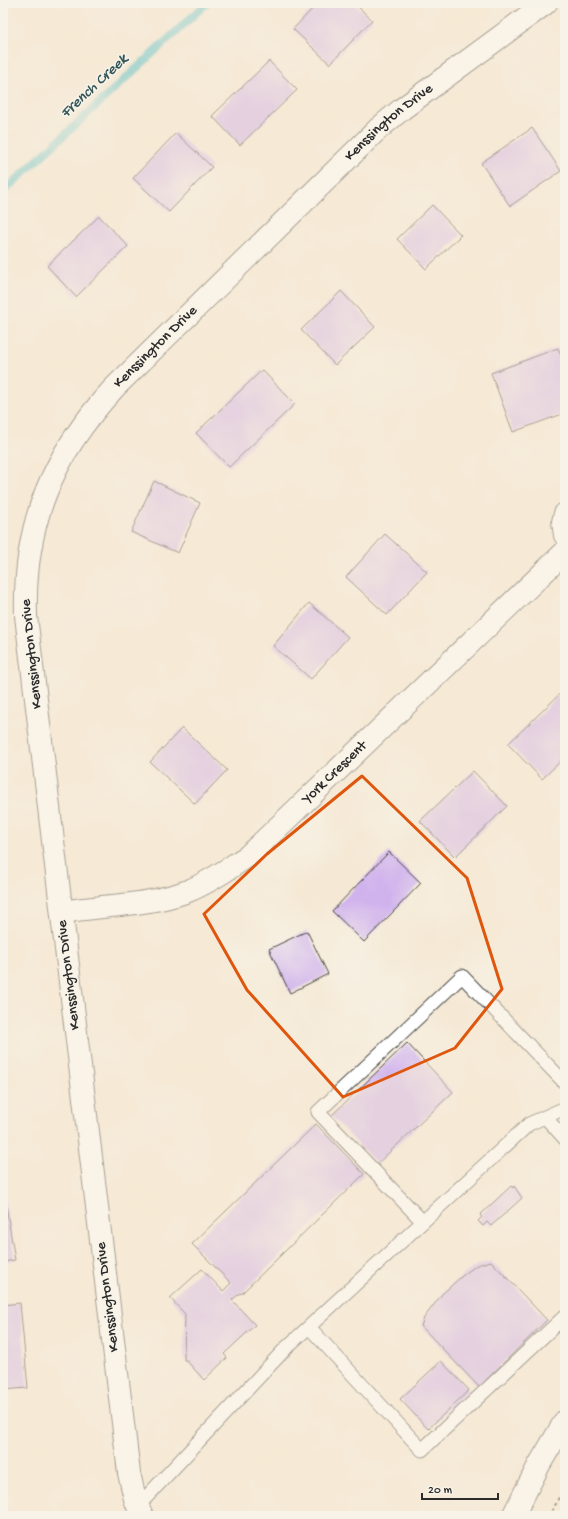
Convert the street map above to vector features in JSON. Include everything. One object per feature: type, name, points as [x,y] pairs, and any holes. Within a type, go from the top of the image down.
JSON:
[{"type":"street","name":"Kenssington Drive","points":[[140,1511],[128,1465],[26,616],[25,591],[31,541],[45,492],[55,470],[81,426],[109,393],[378,129],[402,109],[546,3]]},
{"type":"street","points":[[565,514],[563,522],[565,535]]},
{"type":"street","name":"York Crescent","points":[[62,912],[134,903],[188,891],[222,873],[248,856],[565,552]]},
{"type":"street","points":[[513,1516],[539,1465],[565,1421]]},
{"type":"lane","points":[[423,1222],[318,1112],[462,976],[565,1083]]},
{"type":"lane","points":[[140,1511],[287,1347],[529,1124],[565,1108]]},
{"type":"lane","points":[[545,1117],[565,1139]]},
{"type":"lane","points":[[309,1327],[422,1450],[565,1316]]},
{"type":"path","points":[[549,1516],[565,1487]]},
{"type":"highlighted area","points":[[362,776],[467,878],[502,989],[455,1048],[343,1097],[247,990],[204,914],[267,854]]},
{"type":"building","points":[[318,3],[354,3],[372,20],[330,64],[293,29]]},
{"type":"building","points":[[269,61],[297,90],[240,145],[212,116]]},
{"type":"building","points":[[532,128],[561,171],[510,206],[481,163]]},
{"type":"building","points":[[176,133],[212,167],[169,212],[133,178]]},
{"type":"building","points":[[432,205],[461,235],[426,269],[397,239]]},
{"type":"building","points":[[99,216],[128,246],[76,297],[47,266]]},
{"type":"building","points":[[341,291],[375,327],[335,365],[301,330]]},
{"type":"building","points":[[558,348],[565,366],[565,413],[513,432],[491,373]]},
{"type":"building","points":[[262,370],[295,404],[229,467],[196,433]]},
{"type":"building","points":[[154,481],[200,503],[178,553],[131,532]]},
{"type":"building","points":[[385,534],[427,572],[387,615],[346,577]]},
{"type":"building","points":[[309,603],[348,637],[311,679],[273,646]]},
{"type":"building","points":[[565,689],[565,757],[542,779],[508,744]]},
{"type":"building","points":[[182,728],[227,770],[195,804],[150,762]]},
{"type":"building","points":[[473,771],[507,806],[455,857],[420,821]]},
{"type":"building","points":[[389,852],[421,883],[364,942],[332,911]]},
{"type":"building","points":[[307,931],[328,974],[290,993],[269,949]]},
{"type":"building","points":[[407,1043],[453,1092],[377,1164],[331,1116]]},
{"type":"building","points":[[316,1124],[364,1174],[241,1294],[240,1293],[232,1300],[255,1325],[224,1354],[227,1358],[204,1380],[186,1360],[184,1360],[185,1314],[170,1298],[202,1269],[223,1291],[231,1283],[192,1244]]},
{"type":"building","points":[[511,1186],[513,1188],[514,1186],[522,1198],[491,1226],[487,1222],[483,1226],[478,1221],[482,1217],[480,1215]]},
{"type":"building","points":[[3,1187],[15,1260],[3,1262]]},
{"type":"building","points":[[491,1261],[547,1320],[479,1387],[421,1326],[424,1318],[442,1294],[477,1265]]},
{"type":"building","points":[[20,1303],[28,1388],[3,1390],[3,1305]]},
{"type":"building","points":[[441,1361],[469,1390],[428,1429],[400,1399]]},
{"type":"waterway","name":"French Creek","points":[[3,192],[207,3]]}]
